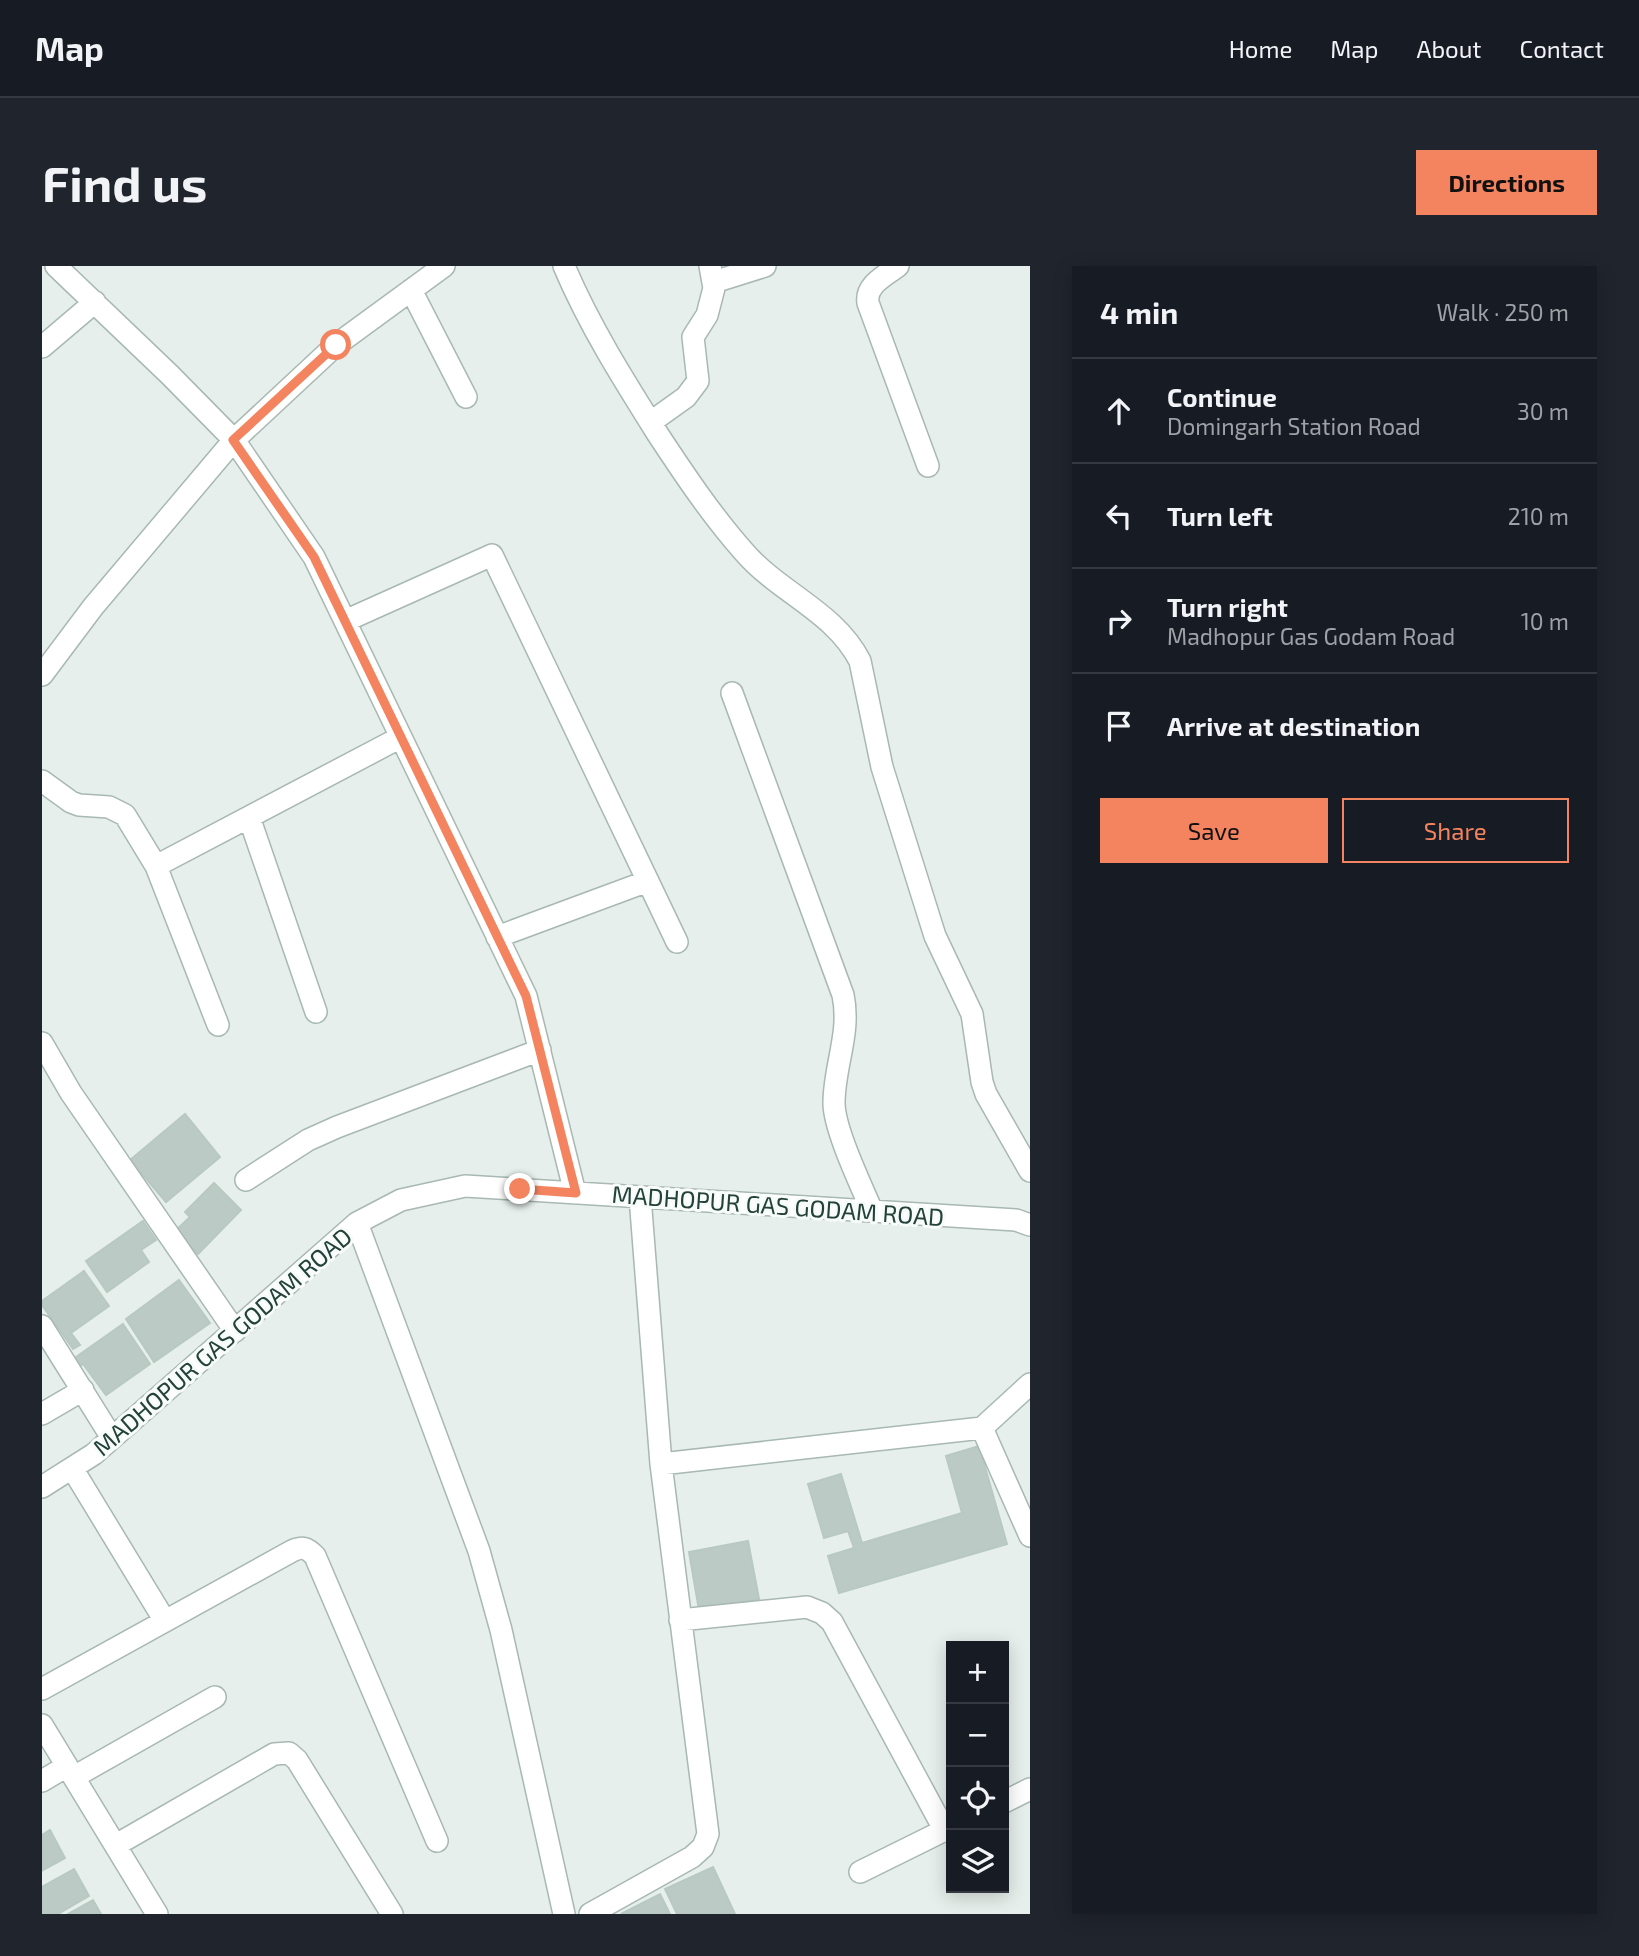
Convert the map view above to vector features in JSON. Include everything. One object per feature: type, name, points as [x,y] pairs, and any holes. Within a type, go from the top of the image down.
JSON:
[{"type":"street","points":[[56,266],[233,440],[314,557],[526,996],[576,1193]]},
{"type":"street","points":[[42,675],[93,607],[233,440],[336,345],[444,266]]},
{"type":"street","points":[[564,266],[580,304],[651,422],[708,508],[755,565],[840,631],[852,645],[860,661],[882,767],[935,936],[972,1014],[986,1094],[1030,1171]]},
{"type":"street","points":[[651,422],[686,397],[698,380],[693,337],[706,315],[712,274],[765,266]]},
{"type":"street","points":[[898,266],[870,288],[868,303],[928,466]]},
{"type":"street","points":[[411,290],[466,397]]},
{"type":"street","points":[[42,347],[95,302]]},
{"type":"street","points":[[345,621],[492,555],[677,942]]},
{"type":"street","points":[[732,693],[843,995],[847,1012],[846,1027],[834,1106],[837,1122],[872,1211]]},
{"type":"street","points":[[156,866],[401,737]]},
{"type":"street","points":[[42,781],[71,802],[109,807],[125,815],[156,866],[218,1025]]},
{"type":"street","points":[[249,817],[316,1012]]},
{"type":"street","points":[[498,937],[648,881]]},
{"type":"street","points":[[42,1043],[76,1101],[235,1331]]},
{"type":"street","points":[[246,1180],[308,1140],[337,1127],[540,1050]]},
{"type":"street","name":"MADHOPUR GAS GODAM ROAD","points":[[42,1487],[94,1454],[357,1223],[401,1200],[465,1186],[1017,1220],[1030,1225]]},
{"type":"street","points":[[599,1912],[692,1857],[703,1847],[708,1834],[662,1464],[640,1197]]},
{"type":"street","points":[[357,1223],[479,1551],[501,1630],[564,1914]]},
{"type":"street","points":[[42,1326],[112,1438]]},
{"type":"street","points":[[662,1464],[982,1428],[1030,1384]]},
{"type":"street","points":[[42,1414],[83,1390]]},
{"type":"street","points":[[982,1428],[1030,1536]]},
{"type":"street","points":[[72,1468],[165,1621]]},
{"type":"street","points":[[42,1689],[292,1551],[301,1547],[308,1549],[315,1556],[437,1841]]},
{"type":"street","points":[[680,1620],[807,1607],[822,1613],[832,1622],[946,1825]]},
{"type":"street","points":[[42,1781],[71,1771],[215,1696]]},
{"type":"street","points":[[42,1725],[116,1845],[147,1910]]},
{"type":"street","points":[[116,1845],[274,1754],[289,1753],[297,1760],[392,1914]]},
{"type":"street","points":[[1009,1799],[1030,1789]]},
{"type":"street","points":[[860,1872],[946,1830]]},
{"type":"building","points":[[185,1114],[220,1157],[166,1202],[130,1160]]},
{"type":"building","points":[[214,1183],[241,1210],[198,1254],[175,1231],[190,1217],[185,1212]]},
{"type":"building","points":[[143,1221],[156,1240],[141,1250],[149,1262],[107,1292],[86,1261]]},
{"type":"building","points":[[84,1271],[109,1306],[71,1333],[80,1345],[73,1349],[42,1305],[42,1301]]},
{"type":"building","points":[[179,1280],[210,1323],[154,1362],[126,1319]]},
{"type":"building","points":[[123,1324],[150,1364],[106,1395],[83,1364],[75,1370],[69,1362]]},
{"type":"building","points":[[979,1446],[1007,1544],[839,1593],[828,1556],[854,1548],[848,1531],[824,1538],[808,1484],[841,1474],[862,1543],[962,1513],[946,1456]]},
{"type":"building","points":[[748,1541],[759,1599],[699,1610],[689,1552]]},
{"type":"building","points":[[50,1830],[65,1858],[43,1870],[42,1835]]},
{"type":"building","points":[[713,1867],[735,1914],[677,1914],[665,1889]]},
{"type":"building","points":[[74,1869],[89,1896],[58,1914],[42,1914],[42,1887]]},
{"type":"building","points":[[660,1894],[670,1914],[621,1914]]},
{"type":"building","points":[[93,1900],[101,1914],[68,1914]]},
{"type":"route","points":[[336,345],[233,440],[314,557],[526,996],[576,1193],[520,1189]]}]
